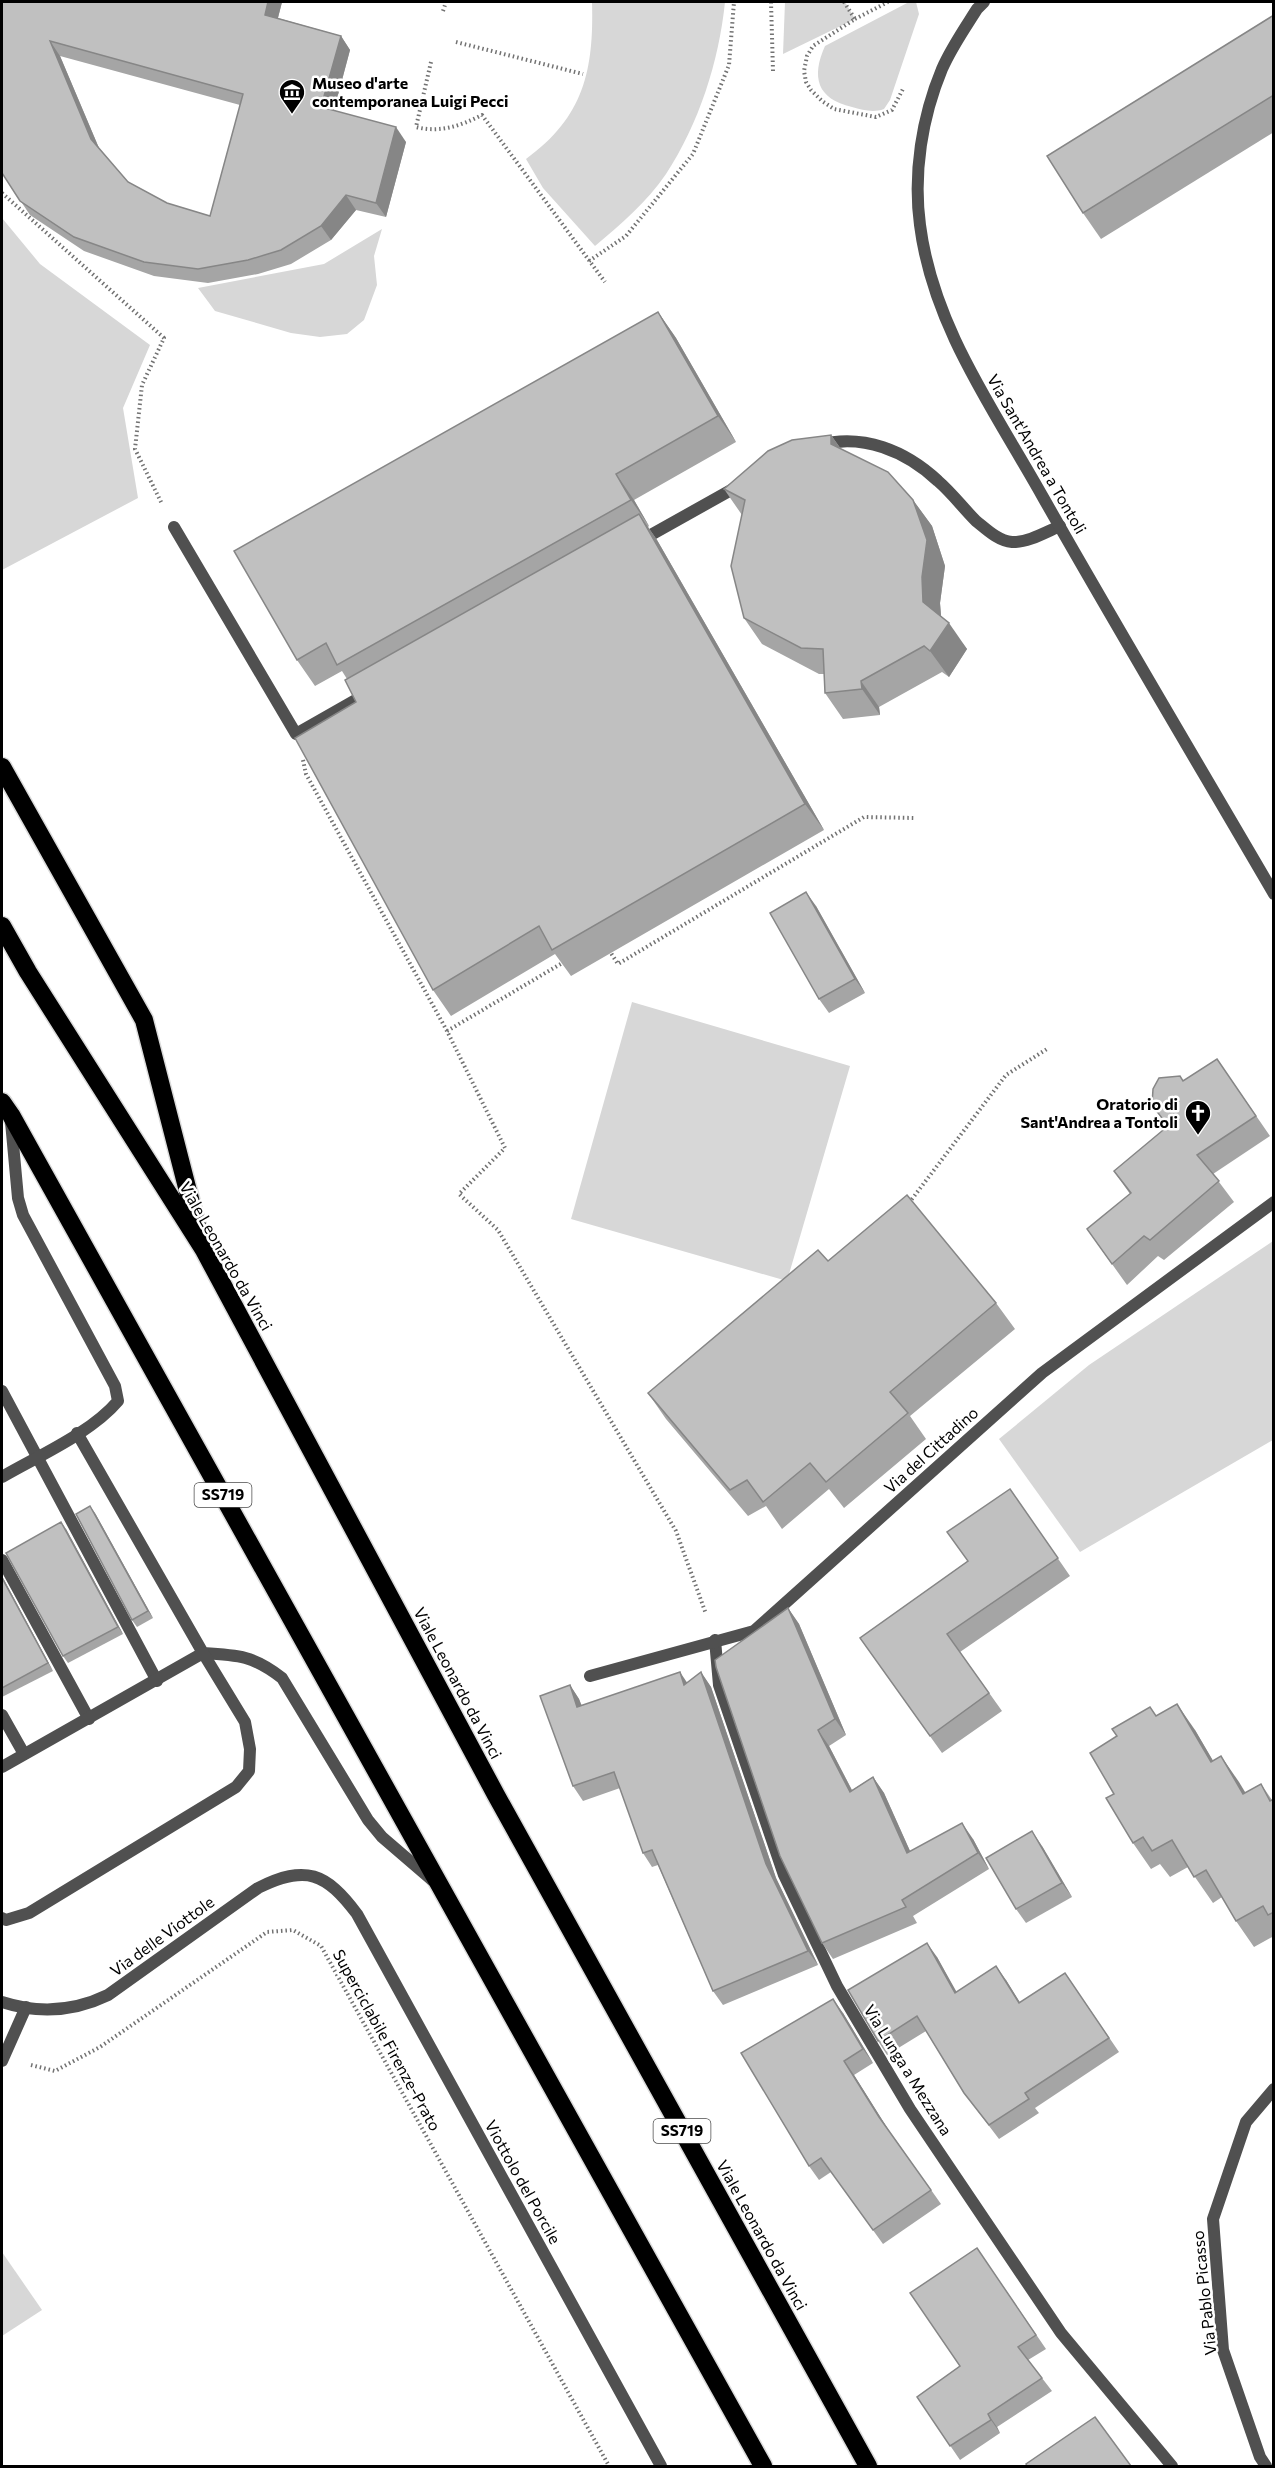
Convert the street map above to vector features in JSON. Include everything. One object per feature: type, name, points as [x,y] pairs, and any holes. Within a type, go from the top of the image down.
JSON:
[{"type":"highway","points":[[2,767],[144,1020],[204,1250]]},
{"type":"highway","name":"Viale Leonardo da Vinci","points":[[2,926],[28,972],[204,1250],[496,1795],[868,2466]]},
{"type":"highway","name":"SS719","points":[[6,1109],[763,2466]]},
{"type":"street","name":"Via Sant'Andrea a Tontoli","points":[[984,2],[977,9],[943,67],[928,107],[920,146],[920,224],[931,281],[949,330],[996,417],[1274,894]]},
{"type":"street","points":[[808,448],[847,441],[886,448],[926,470],[969,514],[1000,538],[1011,542],[1026,539],[1060,526]]},
{"type":"street","points":[[629,547],[753,477]]},
{"type":"street","points":[[174,527],[296,734],[380,687]]},
{"type":"street","points":[[2,1477],[77,1433],[108,1412],[118,1401],[115,1386],[23,1215],[18,1198],[6,1109]]},
{"type":"street","name":"Via del Cittadino","points":[[590,1676],[754,1631],[1042,1372],[1274,1202]]},
{"type":"street","points":[[2,1391],[5,1407],[38,1457],[157,1680]]},
{"type":"street","points":[[2,1918],[6,1920],[29,1913],[236,1787],[249,1771],[250,1749],[245,1722],[77,1433]]},
{"type":"street","points":[[2,1560],[89,1719]]},
{"type":"street","name":"Via Lunga a Mezzana","points":[[715,1640],[719,1685],[784,1875],[837,1986],[910,2109],[1061,2332],[1172,2466]]},
{"type":"street","points":[[2,1767],[203,1653],[232,1654],[263,1663],[282,1678],[368,1820],[382,1837],[443,1889]]},
{"type":"street","points":[[2,1715],[24,1754]]},
{"type":"street","name":"Via delle Viottole","points":[[26,2007],[46,2010],[86,2006],[108,1995],[258,1888],[286,1876],[306,1875],[325,1880],[338,1890],[357,1914]]},
{"type":"street","name":"Viottolo del Porcile","points":[[357,1914],[661,2466]]},
{"type":"street","points":[[2,2002],[26,2007],[3,2060]]},
{"type":"street","name":"Via Pablo Picasso","points":[[1266,2466],[1260,2457],[1223,2350],[1213,2219],[1246,2122],[1274,2089]]},
{"type":"path","points":[[443,10],[446,2]]},
{"type":"path","points":[[590,261],[626,236],[693,154],[729,65],[734,2]]},
{"type":"path","points":[[771,2],[773,71]]},
{"type":"path","points":[[844,2],[855,19]]},
{"type":"path","points":[[888,2],[855,19],[813,46],[807,56],[804,71],[806,82],[822,101],[834,109],[876,117],[892,110],[907,78]]},
{"type":"path","points":[[456,42],[583,74]]},
{"type":"path","points":[[431,62],[416,127],[430,130],[446,128],[462,125],[482,115],[605,282]]},
{"type":"path","points":[[2,193],[164,338],[142,385],[135,449],[174,527]]},
{"type":"path","points":[[296,734],[306,774],[447,1031],[506,1148],[459,1194],[498,1230],[676,1531],[715,1640]]},
{"type":"path","points":[[608,947],[618,964],[864,817],[915,818]]},
{"type":"path","points":[[447,1031],[573,956]]},
{"type":"path","points":[[906,1207],[1006,1075],[1047,1049]]},
{"type":"path","name":"Superciclabile Firenze-Prato","points":[[3,2060],[54,2071],[100,2047],[267,1932],[293,1930],[321,1946],[609,2466]]},
{"type":"shaded area","points":[[592,2],[725,2],[718,47],[706,91],[678,155],[651,194],[595,246],[543,188],[526,159],[546,143],[561,126],[582,90],[591,49]]},
{"type":"shaded area","points":[[785,2],[845,2],[855,19],[783,54]]},
{"type":"shaded area","points":[[909,2],[916,2],[919,14],[890,100],[884,109],[864,110],[840,103],[824,92],[818,77],[818,67],[825,46]]},
{"type":"shaded area","points":[[2,218],[40,264],[150,345],[123,408],[138,498],[2,570]]},
{"type":"shaded area","points":[[382,229],[374,256],[377,285],[364,320],[347,334],[320,337],[291,333],[215,311],[198,288],[324,264]]},
{"type":"shaded area","points":[[632,1002],[850,1066],[787,1281],[571,1219]]},
{"type":"shaded area","points":[[1273,1241],[1273,1440],[1080,1552],[999,1439],[1089,1365]]},
{"type":"shaded area","points":[[2,2252],[42,2310],[2,2336]]},
{"type":"building","points":[[2,2],[268,2],[265,15],[341,36],[321,107],[396,127],[376,203],[346,195],[321,226],[281,250],[248,260],[198,269],[144,262],[74,237],[20,201],[2,173]],"holes":[[[50,41],[243,94],[210,216],[167,203],[128,182],[91,139]]]},
{"type":"building","points":[[1274,15],[1274,95],[1083,213],[1047,156]]},
{"type":"building","points":[[658,312],[718,416],[616,474],[631,500],[337,665],[326,643],[297,660],[234,551]]},
{"type":"building","points":[[831,435],[831,444],[888,472],[913,500],[927,540],[922,577],[923,602],[949,623],[930,651],[924,646],[861,681],[862,689],[825,693],[823,649],[801,648],[744,618],[731,566],[745,500],[724,489],[768,451],[792,440]]},
{"type":"building","points":[[639,514],[805,804],[552,950],[539,926],[433,990],[295,738],[356,702],[345,680]]},
{"type":"building","points":[[806,892],[855,979],[819,999],[770,913]]},
{"type":"building","points":[[1217,1059],[1256,1116],[1197,1155],[1219,1181],[1150,1240],[1144,1236],[1112,1264],[1087,1229],[1131,1193],[1114,1171],[1168,1126],[1152,1105],[1153,1089],[1159,1078],[1180,1076],[1183,1081]]},
{"type":"building","points":[[907,1195],[996,1303],[890,1392],[908,1413],[826,1482],[810,1463],[763,1502],[747,1480],[730,1490],[648,1393],[818,1250],[828,1261]]},
{"type":"building","points":[[1010,1489],[1058,1558],[947,1634],[989,1693],[930,1736],[860,1638],[968,1561],[947,1532]]},
{"type":"building","points":[[90,1506],[148,1611],[132,1620],[76,1514]]},
{"type":"building","points":[[61,1522],[118,1627],[63,1656],[6,1553]]},
{"type":"building","points":[[2,1578],[48,1663],[2,1688]]},
{"type":"building","points":[[788,1608],[835,1719],[818,1730],[850,1792],[873,1777],[907,1853],[962,1823],[978,1853],[902,1900],[906,1907],[822,1943],[780,1856],[715,1660]]},
{"type":"building","points":[[680,1672],[684,1685],[701,1672],[766,1864],[808,1951],[713,1991],[652,1850],[643,1853],[614,1772],[573,1786],[540,1696],[570,1685],[577,1707]]},
{"type":"building","points":[[1177,1704],[1211,1762],[1221,1756],[1243,1794],[1261,1784],[1270,1801],[1274,1799],[1274,1912],[1268,1915],[1263,1906],[1236,1921],[1206,1870],[1194,1877],[1172,1840],[1152,1851],[1143,1837],[1133,1843],[1106,1798],[1114,1794],[1090,1753],[1117,1736],[1112,1729],[1150,1707],[1156,1716]]},
{"type":"building","points":[[1032,1831],[1062,1883],[1016,1909],[986,1858]]},
{"type":"building","points":[[927,1943],[955,1993],[996,1966],[1019,2003],[1065,1973],[1109,2038],[1025,2093],[1029,2099],[989,2125],[964,2093],[917,2016],[878,2041],[848,1990]]},
{"type":"building","points":[[833,1999],[863,2049],[844,2061],[879,2117],[931,2190],[873,2230],[821,2158],[809,2166],[741,2053]]},
{"type":"building","points":[[977,2248],[1036,2335],[1018,2347],[1042,2378],[988,2414],[991,2420],[950,2446],[917,2397],[960,2366],[910,2293]]},
{"type":"building","points":[[1095,2417],[1131,2466],[1027,2466],[1026,2464]]},
{"type":"place","name":"Museo d'arte contemporanea Luigi Pecci","points":[[292,115]]},
{"type":"place","name":"Oratorio di Sant'Andrea a Tontoli","points":[[1198,1136]]}]
